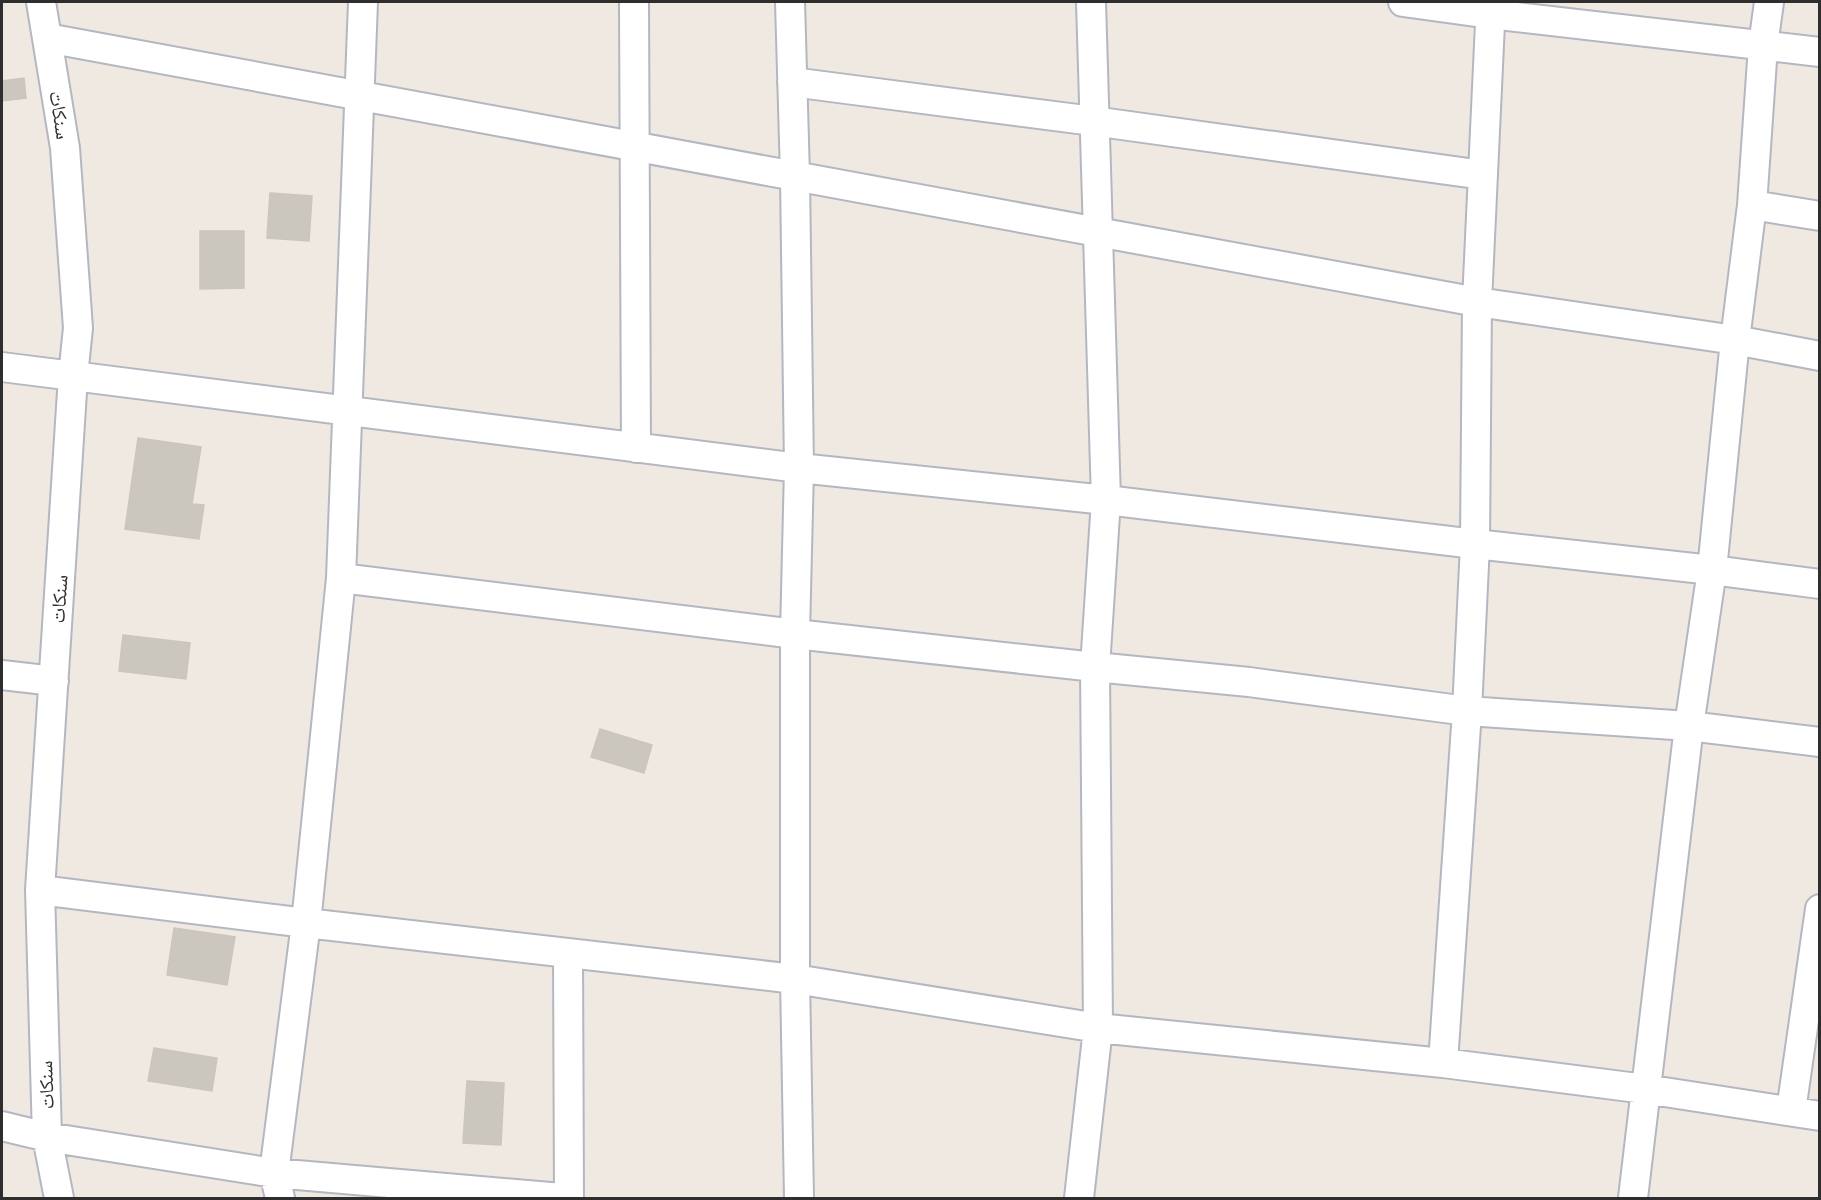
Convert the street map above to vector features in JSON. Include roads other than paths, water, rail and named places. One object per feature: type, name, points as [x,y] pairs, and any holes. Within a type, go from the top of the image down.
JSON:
[{"type":"street","name":"سنكات","points":[[41,2],[65,148],[78,328],[40,890],[47,1137],[59,1198]]},
{"type":"street","points":[[277,1186],[341,578],[363,2]]},
{"type":"street","points":[[634,2],[636,448]]},
{"type":"street","points":[[790,2],[799,468],[795,634],[795,979],[799,1198]]},
{"type":"street","points":[[1079,1198],[1098,1028],[1095,667],[1106,500],[1090,2]]},
{"type":"street","points":[[1403,2],[1490,8],[1820,52]]},
{"type":"street","points":[[1633,1198],[1689,726],[1712,570],[1735,340],[1752,205],[1763,46],[1769,2]]},
{"type":"street","points":[[1443,1063],[1467,711],[1475,544],[1477,302],[1490,8]]},
{"type":"street","points":[[47,38],[1477,302],[1735,340],[1820,356]]},
{"type":"street","points":[[792,82],[1483,175]]},
{"type":"street","points":[[1752,205],[1820,216]]},
{"type":"street","points":[[2,367],[799,468],[1106,500],[1820,584]]},
{"type":"street","points":[[341,578],[795,634],[1249,682],[1467,711],[1689,726],[1820,742]]},
{"type":"street","points":[[2,675],[54,681]]},
{"type":"street","points":[[40,890],[795,979],[1098,1028],[1443,1063],[1645,1089],[1820,1116]]},
{"type":"street","points":[[1791,1111],[1820,909]]},
{"type":"street","points":[[568,953],[569,1198]]},
{"type":"street","points":[[2,1126],[277,1186],[562,1198]]}]
